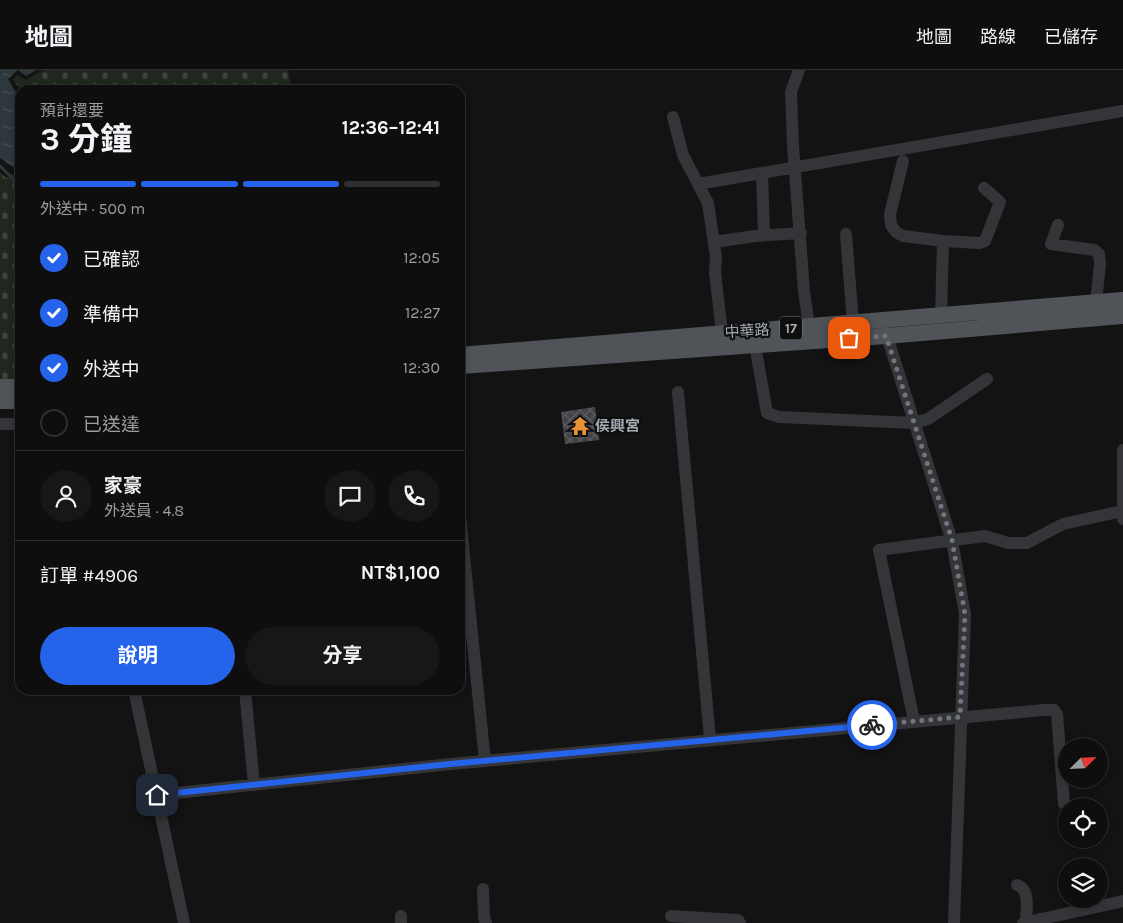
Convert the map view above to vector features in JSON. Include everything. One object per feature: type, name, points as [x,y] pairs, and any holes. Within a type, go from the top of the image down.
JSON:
[{"type":"main road","name":"中華路","points":[[465,366],[755,345],[884,328],[941,316],[1123,300]]},
{"type":"main road","name":"中華路","points":[[465,355],[722,332],[853,323],[884,328],[1123,316]]},
{"type":"main road","points":[[0,387],[15,387]]},
{"type":"main road","points":[[0,401],[15,401]]},
{"type":"street","points":[[799,70],[791,92],[804,291],[809,326]]},
{"type":"street","points":[[698,184],[1123,111]]},
{"type":"street","points":[[673,117],[683,155],[708,204],[716,256],[715,272],[722,332]]},
{"type":"street","points":[[903,161],[890,214],[891,225],[896,232],[903,236],[943,241],[980,243],[985,241],[1000,202],[984,188]]},
{"type":"street","points":[[762,173],[764,235]]},
{"type":"street","points":[[1058,225],[1051,244],[1094,250],[1099,254],[1100,264],[1096,303]]},
{"type":"street","points":[[714,242],[725,239],[801,233]]},
{"type":"street","points":[[846,234],[853,323]]},
{"type":"street","points":[[941,316],[943,241]]},
{"type":"street","points":[[884,328],[952,540],[965,614],[954,923]]},
{"type":"street","points":[[755,345],[767,413],[779,417],[914,423],[928,418],[987,379]]},
{"type":"street","points":[[678,392],[710,739]]},
{"type":"street","points":[[0,424],[15,424]]},
{"type":"street","points":[[914,721],[879,550],[985,536],[1008,543],[1027,544],[1063,524],[1122,515],[1123,450]]},
{"type":"street","points":[[465,565],[485,761]]},
{"type":"street","points":[[135,695],[184,923]]},
{"type":"street","points":[[245,695],[254,786]]},
{"type":"street","points":[[157,795],[710,739],[1054,710],[1057,714],[1064,798]]},
{"type":"street","points":[[1017,885],[1021,886],[1027,894],[1025,923],[1123,901]]},
{"type":"street","points":[[483,889],[484,918],[486,923]]},
{"type":"street","points":[[671,916],[738,920],[740,923]]},
{"type":"green space","points":[[43,70],[288,70],[291,85],[17,85],[13,80],[17,75],[26,80]]},
{"type":"green space","points":[[0,172],[6,178],[15,173],[15,381],[0,381]]},
{"type":"water","points":[[0,70],[18,70],[8,79],[15,91],[15,166],[13,167],[0,158]]},
{"type":"water","points":[[18,70],[36,70],[26,76]]},
{"type":"building","name":"侯興宮","points":[[595,407],[599,440],[565,444],[561,412]]},
{"type":"waterway","points":[[0,166],[15,182]]},
{"type":"way so far","points":[[849,338],[886,336],[952,540],[965,614],[960,717],[872,725]]},
{"type":"place","name":"侯興宮","points":[[580,426]]},
{"type":"route","points":[[157,795],[450,764],[872,725]]}]
